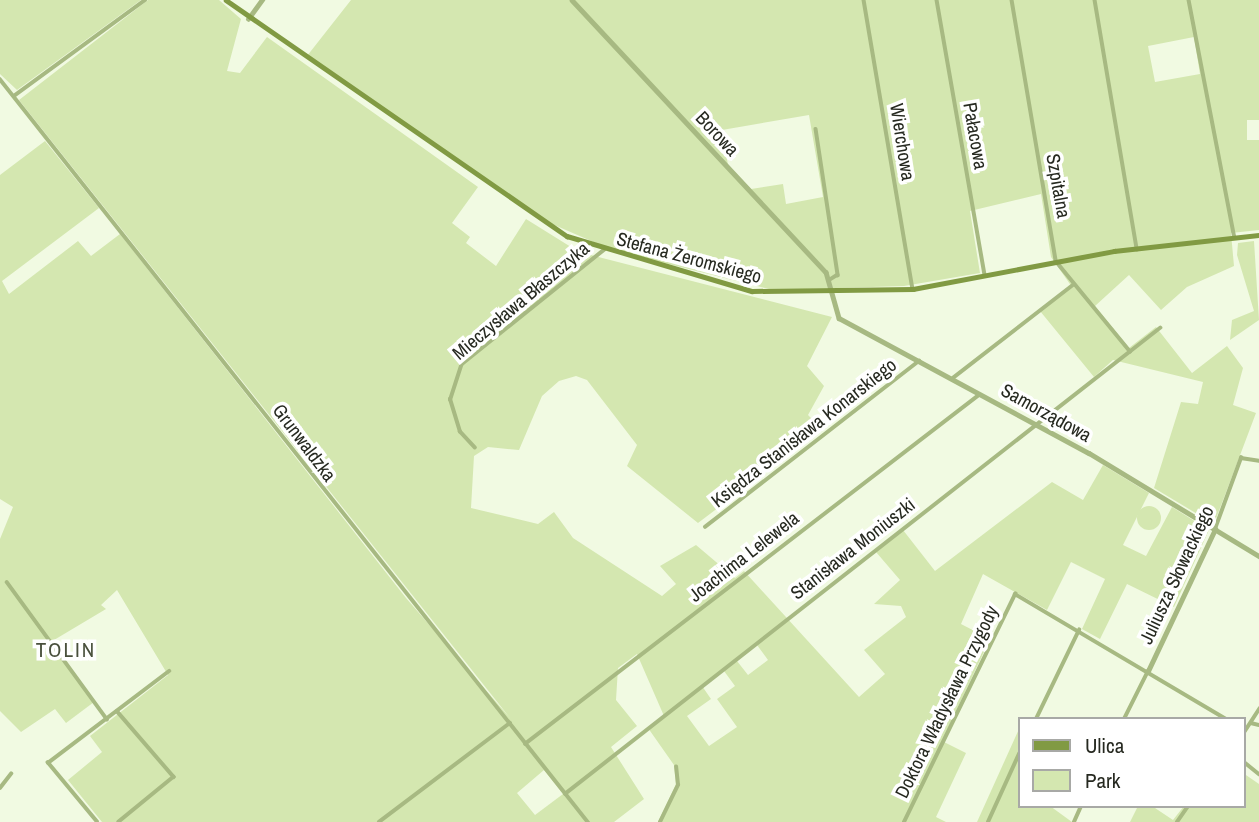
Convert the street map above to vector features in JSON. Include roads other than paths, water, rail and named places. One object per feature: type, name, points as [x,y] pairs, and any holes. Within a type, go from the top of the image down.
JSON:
[{"type":"main road","name":"Stefana Żeromskiego","points":[[226,0],[248,19],[567,236],[604,250],[752,291],[830,293],[913,289],[1056,261],[1259,235]]},
{"type":"street","points":[[14,96],[145,0]]},
{"type":"street","points":[[248,19],[262,0]]},
{"type":"street","name":"Borowa","points":[[572,0],[830,280]]},
{"type":"street","name":"Wierchowa","points":[[864,0],[913,289]]},
{"type":"street","name":"Pałacowa","points":[[937,0],[985,276]]},
{"type":"street","name":"Szpitalna","points":[[1012,0],[1056,261],[1130,351]]},
{"type":"street","points":[[1095,0],[1137,249]]},
{"type":"street","points":[[1189,0],[1235,238]]},
{"type":"street","name":"Grunwaldzka","points":[[0,79],[588,822]]},
{"type":"street","points":[[816,129],[838,275],[830,280],[830,293]]},
{"type":"street","name":"Mieczysława Błaszczyka","points":[[475,448],[460,432],[450,400],[462,364],[604,250]]},
{"type":"street","points":[[953,378],[1073,284]]},
{"type":"street","name":"Samorządowa","points":[[830,293],[839,318],[1037,424],[1259,556]]},
{"type":"street","name":"Stanisława Moniuszki","points":[[565,794],[1160,328]]},
{"type":"street","name":"Księdza Stanisława Konarskiego","points":[[705,527],[919,360]]},
{"type":"street","name":"Joachima Lelewela","points":[[525,744],[981,393]]},
{"type":"street","name":"Juliusza Słowackiego","points":[[1125,717],[1215,529],[1241,458],[1259,461]]},
{"type":"street","points":[[7,582],[107,719]]},
{"type":"street","name":"Doktora Władysława Przygody","points":[[904,822],[1015,594],[1079,630]]},
{"type":"street","points":[[1037,717],[1079,630],[1223,717]]},
{"type":"street","points":[[97,822],[48,763],[169,671]]},
{"type":"street","points":[[1245,730],[1259,709]]},
{"type":"street","points":[[117,711],[174,777],[119,822]]},
{"type":"street","points":[[379,822],[510,723]]},
{"type":"street","points":[[1251,723],[1259,725]]},
{"type":"street","points":[[988,822],[1018,756]]},
{"type":"street","points":[[1245,763],[1259,774]]},
{"type":"street","points":[[660,822],[678,785],[676,767]]},
{"type":"street","points":[[0,788],[10,774]]},
{"type":"district","name":"TOLIN","points":[[66,650]]}]
